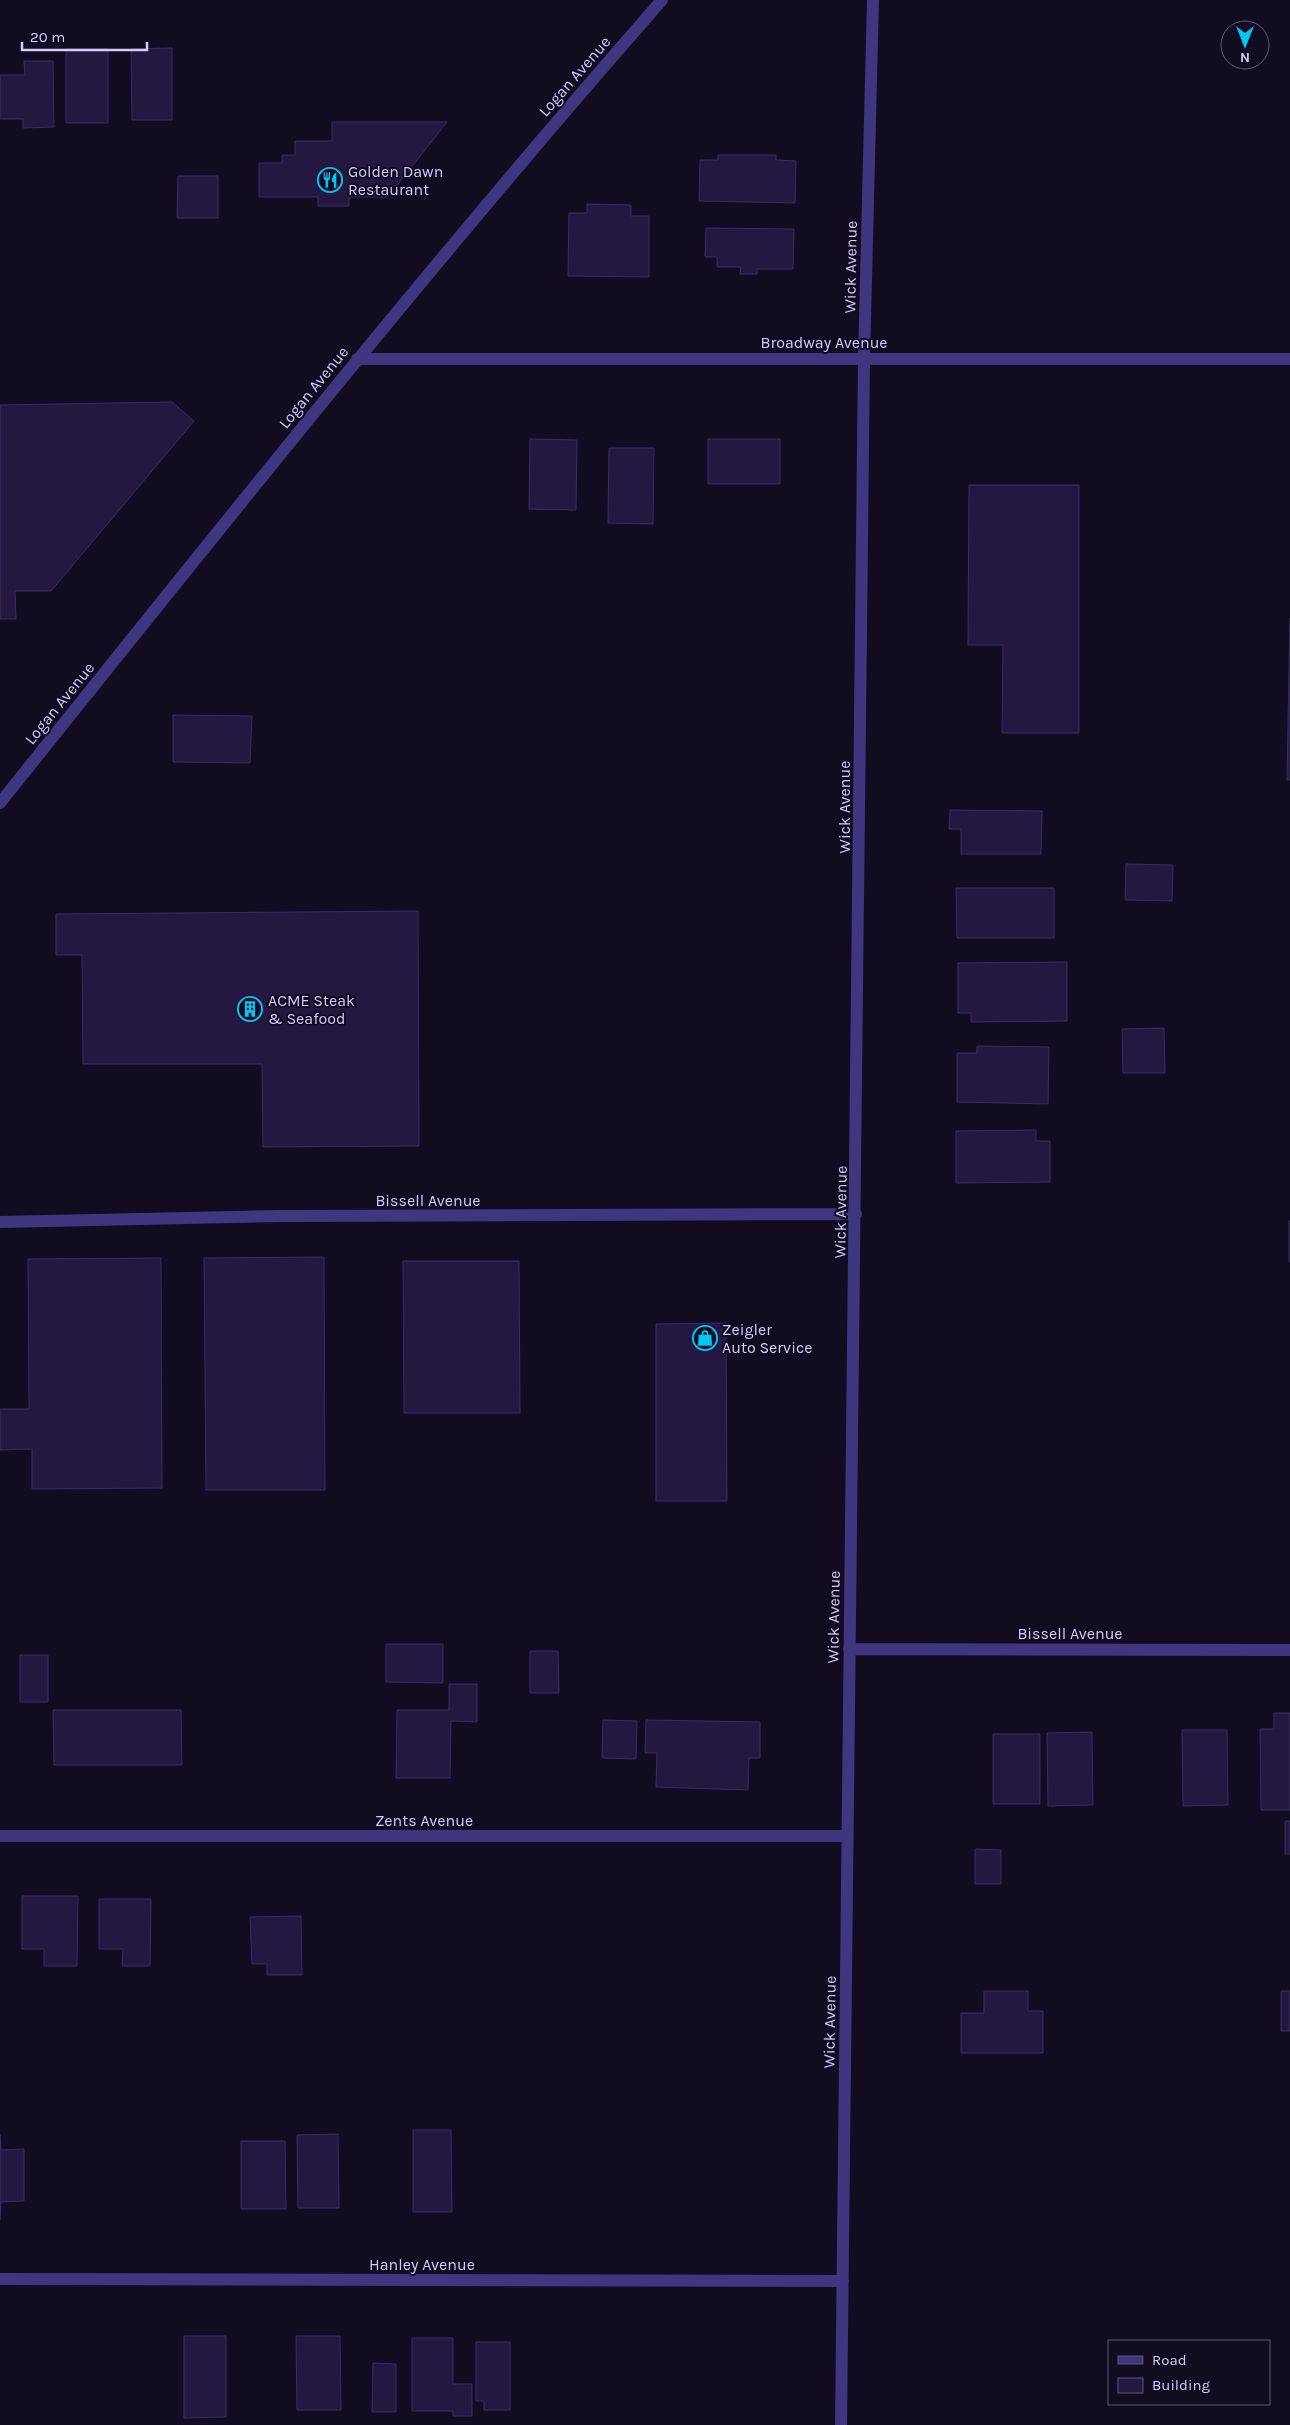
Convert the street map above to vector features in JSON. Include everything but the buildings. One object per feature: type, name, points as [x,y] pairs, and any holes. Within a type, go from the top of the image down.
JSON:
[{"type":"street","name":"Logan Avenue","points":[[0,802],[357,359],[575,98],[662,0]]},
{"type":"street","name":"Wick Avenue","points":[[841,2425],[849,1649],[856,1214],[864,359],[872,0]]},
{"type":"street","name":"Broadway Avenue","points":[[357,359],[1290,359]]},
{"type":"street","name":"Bissell Avenue","points":[[0,1222],[283,1216],[856,1214]]},
{"type":"street","name":"Bissell Avenue","points":[[849,1649],[1290,1650]]},
{"type":"street","name":"Zents Avenue","points":[[0,1836],[848,1836]]},
{"type":"street","name":"Hanley Avenue","points":[[0,2279],[843,2281]]},
{"type":"place","name":"Golden Dawn Restaurant","points":[[330,180]]},
{"type":"place","name":"ACME Steak & Seafood","points":[[250,1009]]},
{"type":"place","name":"Zeigler Auto Service","points":[[705,1338]]}]
